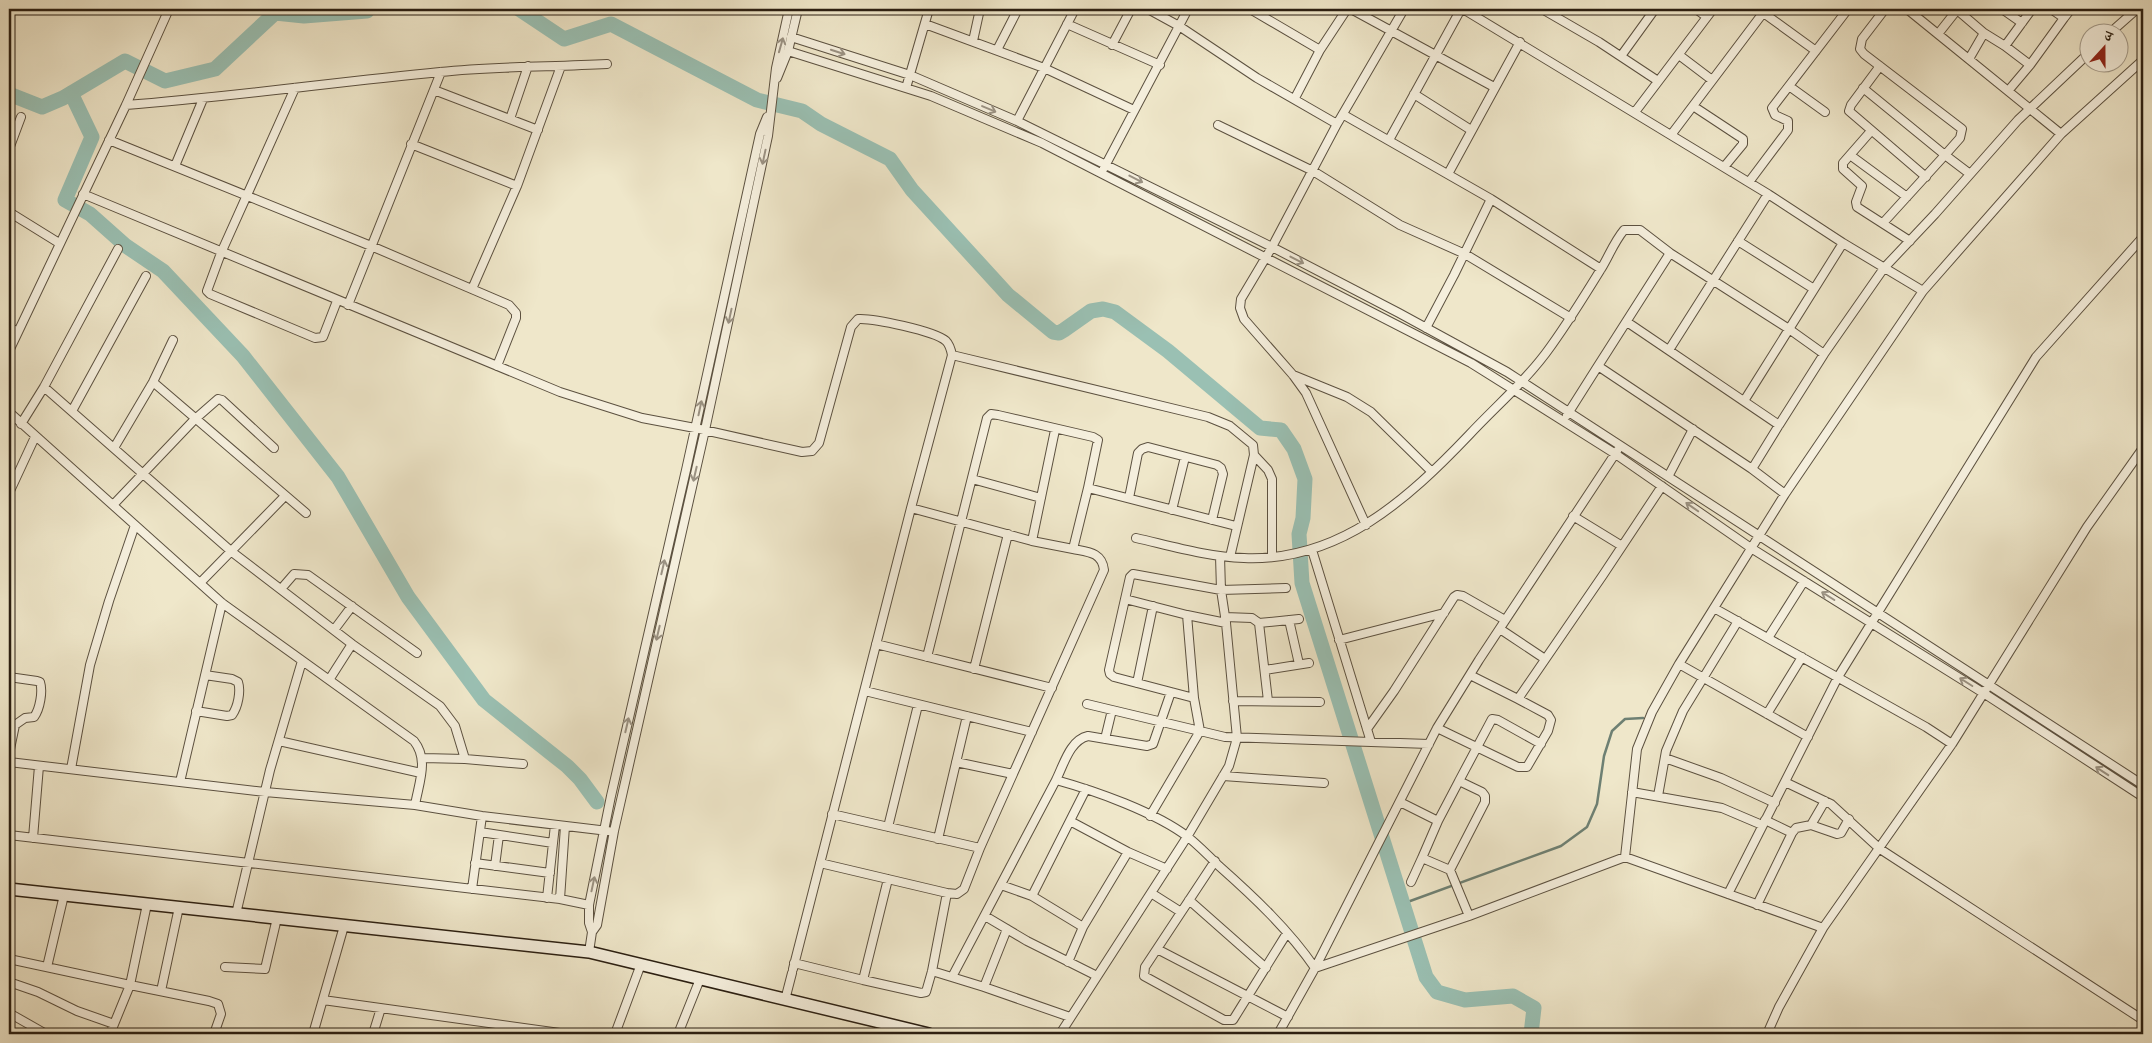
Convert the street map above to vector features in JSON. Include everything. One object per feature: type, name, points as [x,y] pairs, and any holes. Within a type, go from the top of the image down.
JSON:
[{"type":"main road","points":[[9,889],[589,952],[929,1034]]},
{"type":"street","points":[[9,351],[126,105],[169,9]]},
{"type":"street","points":[[592,932],[597,925],[614,831],[705,430],[768,136],[776,68],[789,9]]},
{"type":"street","points":[[775,83],[788,51],[798,9]]},
{"type":"street","points":[[906,88],[928,9]]},
{"type":"street","points":[[973,41],[980,9]]},
{"type":"street","points":[[997,50],[1018,9]]},
{"type":"street","points":[[1017,121],[1075,9]]},
{"type":"street","points":[[1112,45],[1131,9]]},
{"type":"street","points":[[1148,9],[1179,26],[1258,78],[1337,124]]},
{"type":"street","points":[[1102,172],[1188,9]]},
{"type":"street","points":[[1250,9],[1320,50]]},
{"type":"street","points":[[1295,98],[1320,50],[1347,9]]},
{"type":"street","points":[[1351,9],[1494,87]]},
{"type":"street","points":[[1366,525],[1306,393],[1293,374],[1244,318],[1240,308],[1241,299],[1272,247],[1337,124],[1344,115],[1404,9]]},
{"type":"street","points":[[1389,140],[1462,9],[1520,42],[1749,182],[1843,243],[1923,291]]},
{"type":"street","points":[[1620,56],[1655,9]]},
{"type":"street","points":[[1696,9],[1707,17]]},
{"type":"street","points":[[1634,112],[1713,9]]},
{"type":"street","points":[[1883,223],[1945,156],[1960,138],[1962,129],[1864,54],[1860,44],[1885,9]]},
{"type":"street","points":[[1907,9],[2029,109],[2042,116],[2061,134]]},
{"type":"street","points":[[1938,34],[1956,9],[1984,33],[2030,65]]},
{"type":"street","points":[[2002,9],[2022,23]]},
{"type":"street","points":[[2005,46],[2032,9]]},
{"type":"street","points":[[2050,9],[2064,18]]},
{"type":"street","points":[[2008,91],[2030,65],[2071,9]]},
{"type":"street","points":[[2123,22],[2138,9]]},
{"type":"street","points":[[1547,10],[1658,81]]},
{"type":"street","points":[[1749,182],[1787,133],[1788,121],[1775,115],[1772,108],[1816,51],[1844,10]]},
{"type":"street","points":[[1671,135],[1761,11],[1816,51]]},
{"type":"street","points":[[925,24],[1044,68],[1134,110]]},
{"type":"street","points":[[1066,24],[1160,65]]},
{"type":"street","points":[[1969,59],[1984,33]]},
{"type":"street","points":[[791,37],[910,75],[1017,121],[1272,247],[1522,381],[2143,785]]},
{"type":"street","points":[[1448,174],[1520,42]]},
{"type":"street","points":[[788,51],[931,96],[1042,143],[1266,256],[1471,363],[1564,420],[1751,548],[1985,694],[2143,797]]},
{"type":"street","points":[[1679,55],[1712,80]]},
{"type":"street","points":[[1625,857],[1637,749],[1652,712],[1785,494],[1923,291],[2061,134],[2143,60]]},
{"type":"street","points":[[1752,469],[1824,354],[1884,268],[2029,109],[2080,61]]},
{"type":"street","points":[[126,105],[203,99],[441,72],[528,66],[607,64]]},
{"type":"street","points":[[510,119],[528,66]]},
{"type":"street","points":[[472,290],[517,186],[561,66]]},
{"type":"street","points":[[1880,66],[1851,105],[1849,111],[1926,177]]},
{"type":"street","points":[[348,305],[441,72]]},
{"type":"street","points":[[1789,86],[1825,112]]},
{"type":"street","points":[[295,88],[221,252],[208,287],[210,294],[315,338],[323,337],[338,301]]},
{"type":"street","points":[[1863,88],[1945,156],[1970,174]]},
{"type":"street","points":[[434,90],[538,130]]},
{"type":"street","points":[[1414,94],[1472,130]]},
{"type":"street","points":[[175,166],[203,99]]},
{"type":"street","points":[[1692,106],[1743,139],[1742,144],[1724,167]]},
{"type":"street","points":[[589,952],[592,932],[589,923],[589,905],[604,831],[636,682],[696,428],[760,134],[770,108]]},
{"type":"street","points":[[1344,115],[1448,174],[1601,269]]},
{"type":"street","points":[[9,149],[22,117]]},
{"type":"street","points":[[1218,125],[1313,171],[1400,225],[1465,254],[1571,318]]},
{"type":"street","points":[[1871,131],[1850,155],[1842,166],[1843,169],[1862,186],[1856,205],[1910,241]]},
{"type":"street","points":[[109,140],[371,246],[509,305],[516,312],[516,318],[497,366]]},
{"type":"street","points":[[411,144],[517,186]]},
{"type":"street","points":[[1850,155],[1907,197]]},
{"type":"street","points":[[83,194],[560,392],[642,418],[802,452],[812,451],[820,443],[851,327],[858,319],[872,318],[934,335],[945,340],[950,346],[952,355],[785,1000]]},
{"type":"street","points":[[1669,350],[1768,194]]},
{"type":"street","points":[[1426,328],[1491,200]]},
{"type":"street","points":[[9,212],[59,243]]},
{"type":"street","points":[[1136,538],[1220,556],[1245,558],[1276,556],[1308,550],[1366,525],[1397,504],[1432,472],[1522,381],[1571,318],[1624,230],[1640,230],[1670,253],[1789,329],[1824,354]]},
{"type":"street","points":[[1728,894],[1838,677],[2036,357],[2143,237]]},
{"type":"street","points":[[1738,241],[1814,289]]},
{"type":"street","points":[[1744,401],[1843,243]]},
{"type":"street","points":[[21,424],[44,387],[118,249]]},
{"type":"street","points":[[1564,420],[1670,253]]},
{"type":"street","points":[[72,411],[146,276]]},
{"type":"street","points":[[1627,322],[1779,425]]},
{"type":"street","points":[[9,327],[18,332]]},
{"type":"street","points":[[114,448],[153,382],[173,340]]},
{"type":"street","points":[[952,355],[1208,417],[1230,426],[1253,445],[1254,455],[1230,557]]},
{"type":"street","points":[[1598,366],[1752,469],[1785,494]]},
{"type":"street","points":[[1293,374],[1347,397],[1371,412],[1432,472]]},
{"type":"street","points":[[153,382],[194,420],[306,514]]},
{"type":"street","points":[[44,387],[232,552],[352,644],[446,712],[454,726],[465,759]]},
{"type":"street","points":[[113,505],[194,420],[215,401],[222,400],[274,448]]},
{"type":"street","points":[[9,412],[222,603],[414,741],[423,758],[415,805]]},
{"type":"street","points":[[927,657],[987,418],[991,414],[1055,430],[1093,437],[1098,440],[1073,549]]},
{"type":"street","points":[[1669,475],[1693,429]]},
{"type":"street","points":[[1032,541],[1055,430]]},
{"type":"street","points":[[9,493],[35,437]]},
{"type":"street","points":[[1278,1034],[1316,968],[1437,728],[1505,620],[1621,445]]},
{"type":"street","points":[[1130,498],[1138,452],[1142,449],[1148,448],[1216,465],[1222,468],[1223,474],[1212,520]]},
{"type":"street","points":[[1767,1034],[1779,1007],[1823,928],[1952,744],[2087,528],[2143,448]]},
{"type":"street","points":[[1254,455],[1268,470],[1272,479],[1276,556]]},
{"type":"street","points":[[1172,510],[1185,457]]},
{"type":"street","points":[[972,479],[1041,498]]},
{"type":"street","points":[[1518,699],[1662,486]]},
{"type":"street","points":[[1088,488],[1236,526]]},
{"type":"street","points":[[200,584],[285,496]]},
{"type":"street","points":[[820,863],[956,894],[964,889],[980,848],[1104,570],[1099,556],[1032,541],[911,508]]},
{"type":"street","points":[[1573,516],[1622,546]]},
{"type":"street","points":[[70,770],[90,665],[135,525]]},
{"type":"street","points":[[974,669],[1008,534]]},
{"type":"street","points":[[1308,550],[1340,640],[1371,742]]},
{"type":"street","points":[[1060,1034],[1188,837],[1229,766],[1237,738],[1226,620],[1221,590],[1220,556]]},
{"type":"street","points":[[281,589],[294,574],[304,573],[417,653]]},
{"type":"street","points":[[1194,698],[1114,677],[1110,674],[1109,670],[1130,577],[1133,574],[1221,590],[1286,588]]},
{"type":"street","points":[[1768,638],[1804,581]]},
{"type":"street","points":[[1367,729],[1394,691],[1454,597],[1457,595],[1462,596],[1505,620]]},
{"type":"street","points":[[1125,599],[1187,615],[1226,620],[1252,618],[1259,623],[1299,619]]},
{"type":"street","points":[[180,782],[222,603]]},
{"type":"street","points":[[334,630],[352,606]]},
{"type":"street","points":[[1137,683],[1153,606]]},
{"type":"street","points":[[1714,608],[1926,727],[1952,744]]},
{"type":"street","points":[[1340,640],[1444,613]]},
{"type":"street","points":[[1150,816],[1200,731],[1194,698],[1187,615]]},
{"type":"street","points":[[1289,620],[1299,664]]},
{"type":"street","points":[[1658,796],[1665,758],[1683,711],[1738,621]]},
{"type":"street","points":[[1259,623],[1268,701]]},
{"type":"street","points":[[1500,628],[1545,659]]},
{"type":"street","points":[[329,680],[352,644]]},
{"type":"street","points":[[876,644],[1052,688]]},
{"type":"street","points":[[1767,714],[1802,657]]},
{"type":"street","points":[[236,914],[265,792],[302,661]]},
{"type":"street","points":[[1265,670],[1308,663]]},
{"type":"street","points":[[1680,664],[1808,737]]},
{"type":"street","points":[[1437,728],[1523,768],[1530,764],[1551,725],[1548,715],[1470,674]]},
{"type":"street","points":[[196,711],[230,716],[235,710],[240,689],[238,682],[232,679],[205,675]]},
{"type":"street","points":[[9,677],[37,681],[40,682],[41,687],[38,711],[34,717],[25,718],[15,726],[9,754]]},
{"type":"street","points":[[865,691],[1032,732]]},
{"type":"street","points":[[952,977],[1075,743],[1080,738],[1088,736],[1147,746],[1154,744],[1171,692]]},
{"type":"street","points":[[1233,701],[1320,702]]},
{"type":"street","points":[[1087,704],[1237,738],[1428,744]]},
{"type":"street","points":[[888,827],[918,705]]},
{"type":"street","points":[[1105,739],[1112,710]]},
{"type":"street","points":[[938,839],[967,716]]},
{"type":"street","points":[[1411,882],[1438,821],[1489,723],[1494,719],[1541,744]]},
{"type":"street","points":[[279,740],[421,774]]},
{"type":"street","points":[[423,758],[465,759],[523,764]]},
{"type":"street","points":[[1665,758],[1721,778],[1774,803]]},
{"type":"street","points":[[9,762],[265,792],[415,805],[482,816],[614,831]]},
{"type":"street","points":[[956,762],[1013,774]]},
{"type":"street","points":[[33,838],[39,766]]},
{"type":"street","points":[[1223,776],[1324,783]]},
{"type":"street","points":[[1056,780],[1086,789],[1150,816],[1188,837],[1243,887],[1287,933],[1316,968]]},
{"type":"street","points":[[1451,873],[1485,802],[1485,796],[1482,792],[1458,781]]},
{"type":"street","points":[[1785,782],[1825,800],[1849,819],[1880,849],[2143,1020]]},
{"type":"street","points":[[1032,896],[1086,789]]},
{"type":"street","points":[[1632,792],[1722,808],[1792,832]]},
{"type":"street","points":[[1811,825],[1825,800]]},
{"type":"street","points":[[1400,802],[1438,821]]},
{"type":"street","points":[[832,814],[980,848]]},
{"type":"street","points":[[472,889],[482,816]]},
{"type":"street","points":[[1757,905],[1792,832],[1796,828],[1811,825],[1837,834],[1840,833],[1849,819]]},
{"type":"street","points":[[1070,821],[1128,852],[1166,869]]},
{"type":"street","points":[[547,898],[556,825]]},
{"type":"street","points":[[560,900],[565,826]]},
{"type":"street","points":[[480,832],[553,843]]},
{"type":"street","points":[[9,835],[547,898],[589,905]]},
{"type":"street","points":[[495,866],[499,835]]},
{"type":"street","points":[[1068,962],[1083,928],[1128,852]]},
{"type":"street","points":[[1316,968],[1419,934],[1625,857],[1823,928]]},
{"type":"street","points":[[1422,858],[1451,873],[1469,916]]},
{"type":"street","points":[[1215,861],[1145,967],[1144,976],[1224,1020],[1233,1020],[1287,933]]},
{"type":"street","points":[[475,863],[550,873]]},
{"type":"street","points":[[863,980],[888,879]]},
{"type":"street","points":[[1001,885],[1032,896],[1083,928]]},
{"type":"street","points":[[793,969],[863,980],[921,993],[926,992],[929,988],[947,892]]},
{"type":"street","points":[[1151,893],[1181,912]]},
{"type":"street","points":[[47,967],[64,895]]},
{"type":"street","points":[[1189,900],[1266,968]]},
{"type":"street","points":[[110,1034],[130,985],[147,904]]},
{"type":"street","points":[[162,991],[179,907]]},
{"type":"street","points":[[985,916],[1097,976]]},
{"type":"street","points":[[225,967],[265,969],[276,918]]},
{"type":"street","points":[[313,1034],[344,926]]},
{"type":"street","points":[[984,986],[1007,929]]},
{"type":"street","points":[[1157,949],[1288,1017]]},
{"type":"street","points":[[9,959],[218,1004],[221,1014],[214,1034]]},
{"type":"street","points":[[615,1034],[641,964]]},
{"type":"street","points":[[932,971],[984,986],[1070,1017]]},
{"type":"street","points":[[678,1034],[700,979]]},
{"type":"street","points":[[9,982],[38,992],[77,1011],[114,1024]]},
{"type":"street","points":[[323,1000],[567,1034]]},
{"type":"street","points":[[373,1034],[381,1008]]},
{"type":"street","points":[[9,1013],[33,1031],[46,1034]]},
{"type":"waterway","points":[[9,94],[42,107],[63,98],[125,61],[165,81],[215,69],[275,13],[304,16],[367,11],[368,9]]},
{"type":"waterway","points":[[519,9],[564,39],[611,24],[757,100],[802,111],[821,124],[890,159],[912,190],[1008,295],[1053,332],[1059,333],[1091,311],[1103,309],[1115,312],[1168,351],[1260,428],[1281,430],[1294,449],[1305,479],[1303,518],[1299,534],[1302,583],[1426,977],[1437,992],[1465,1000],[1513,996],[1534,1008],[1531,1034]]},
{"type":"waterway","points":[[71,93],[92,137],[65,200],[90,214],[126,246],[163,271],[243,356],[338,477],[408,597],[484,700],[567,766],[580,779],[597,802]]},
{"type":"waterway","points":[[1402,904],[1561,846],[1587,827],[1597,804],[1604,756],[1612,731],[1625,719],[1643,718]]}]
